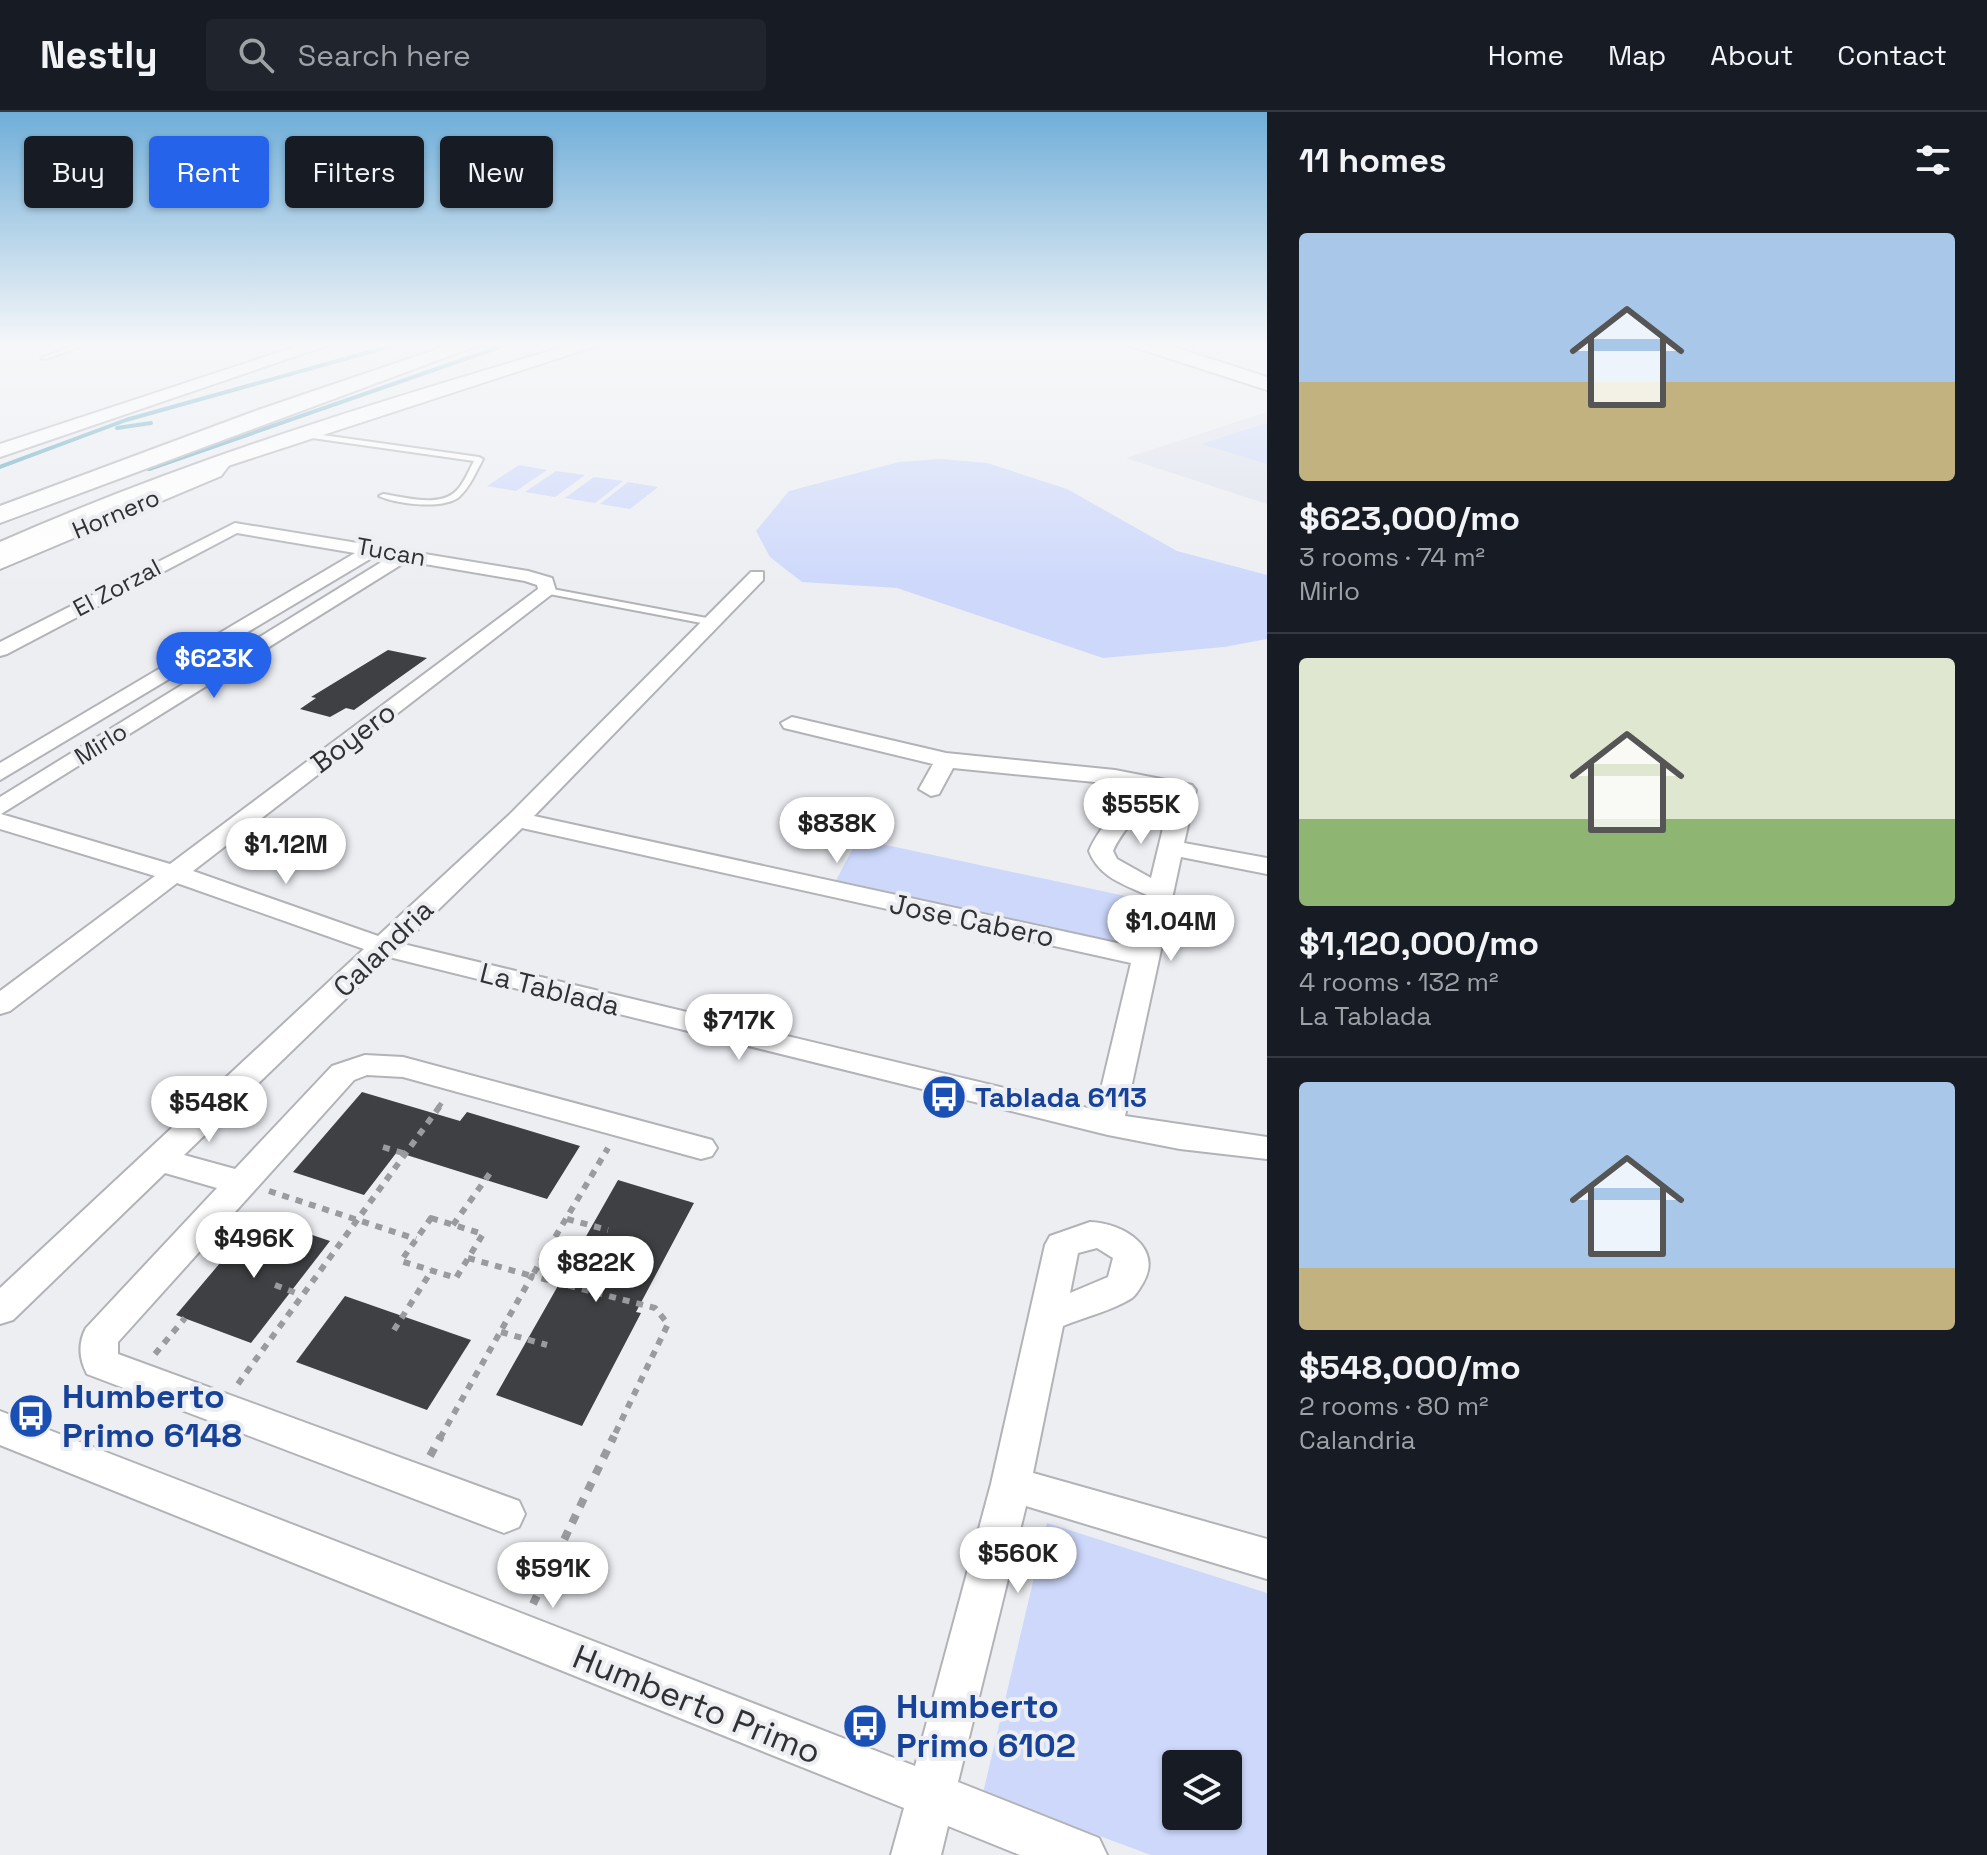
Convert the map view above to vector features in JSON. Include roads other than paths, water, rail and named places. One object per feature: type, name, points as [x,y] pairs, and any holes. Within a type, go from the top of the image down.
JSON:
[{"type":"main road","points":[[0,451],[83,423]]},
{"type":"main road","points":[[0,515],[244,423]]},
{"type":"main road","points":[[0,550],[226,459],[333,423]]},
{"type":"street","name":"Hornero","points":[[0,564],[130,506],[216,473],[226,459]]},
{"type":"street","name":"Tucan","points":[[235,528],[528,576],[546,587]]},
{"type":"street","name":"El Zorzal","points":[[0,650],[235,528]]},
{"type":"street","name":"Mirlo","points":[[0,773],[374,549]]},
{"type":"street","name":"Mirlo","points":[[0,807],[405,555]]},
{"type":"street","name":"Calandria","points":[[0,1310],[517,820],[757,576]]},
{"type":"street","name":"Boyero","points":[[0,1005],[546,587]]},
{"type":"street","points":[[792,723],[946,760],[1126,779],[1184,790],[1108,1124]]},
{"type":"street","points":[[931,789],[946,760]]},
{"type":"street","points":[[1126,779],[1131,791],[1122,824],[1102,840],[1099,851],[1105,863],[1121,877],[1163,883]]},
{"type":"street","name":"Jose Cabero","points":[[517,820],[1146,958]]},
{"type":"street","name":"La Tablada","points":[[0,821],[173,873],[384,947],[1108,1124],[1180,1138],[1267,1148]]},
{"type":"street","points":[[1171,848],[1267,866]]},
{"type":"street","points":[[504,1514],[100,1363],[99,1338],[343,1073],[365,1065],[403,1067],[701,1148]]},
{"type":"street","points":[[160,1160],[242,1183]]},
{"type":"street","points":[[916,1855],[1011,1484],[1048,1317]]},
{"type":"street","name":"Humberto Primo","points":[[0,1428],[1082,1855]]},
{"type":"street","points":[[1011,1484],[1267,1559]]},
{"type":"lane","points":[[301,434],[479,459],[459,494],[451,499],[417,501],[383,496]]},
{"type":"lane","points":[[546,587],[712,622]]},
{"type":"waterway","points":[[0,467],[117,423]]},
{"type":"waterway","points":[[117,428],[149,423]]},
{"type":"waterway","points":[[149,469],[280,423]]},
{"type":"place","name":"Tablada 6113","points":[[944,1097]]},
{"type":"place","name":"Humberto Primo 6148","points":[[31,1416]]},
{"type":"place","name":"Humberto Primo 6102","points":[[865,1726]]}]
